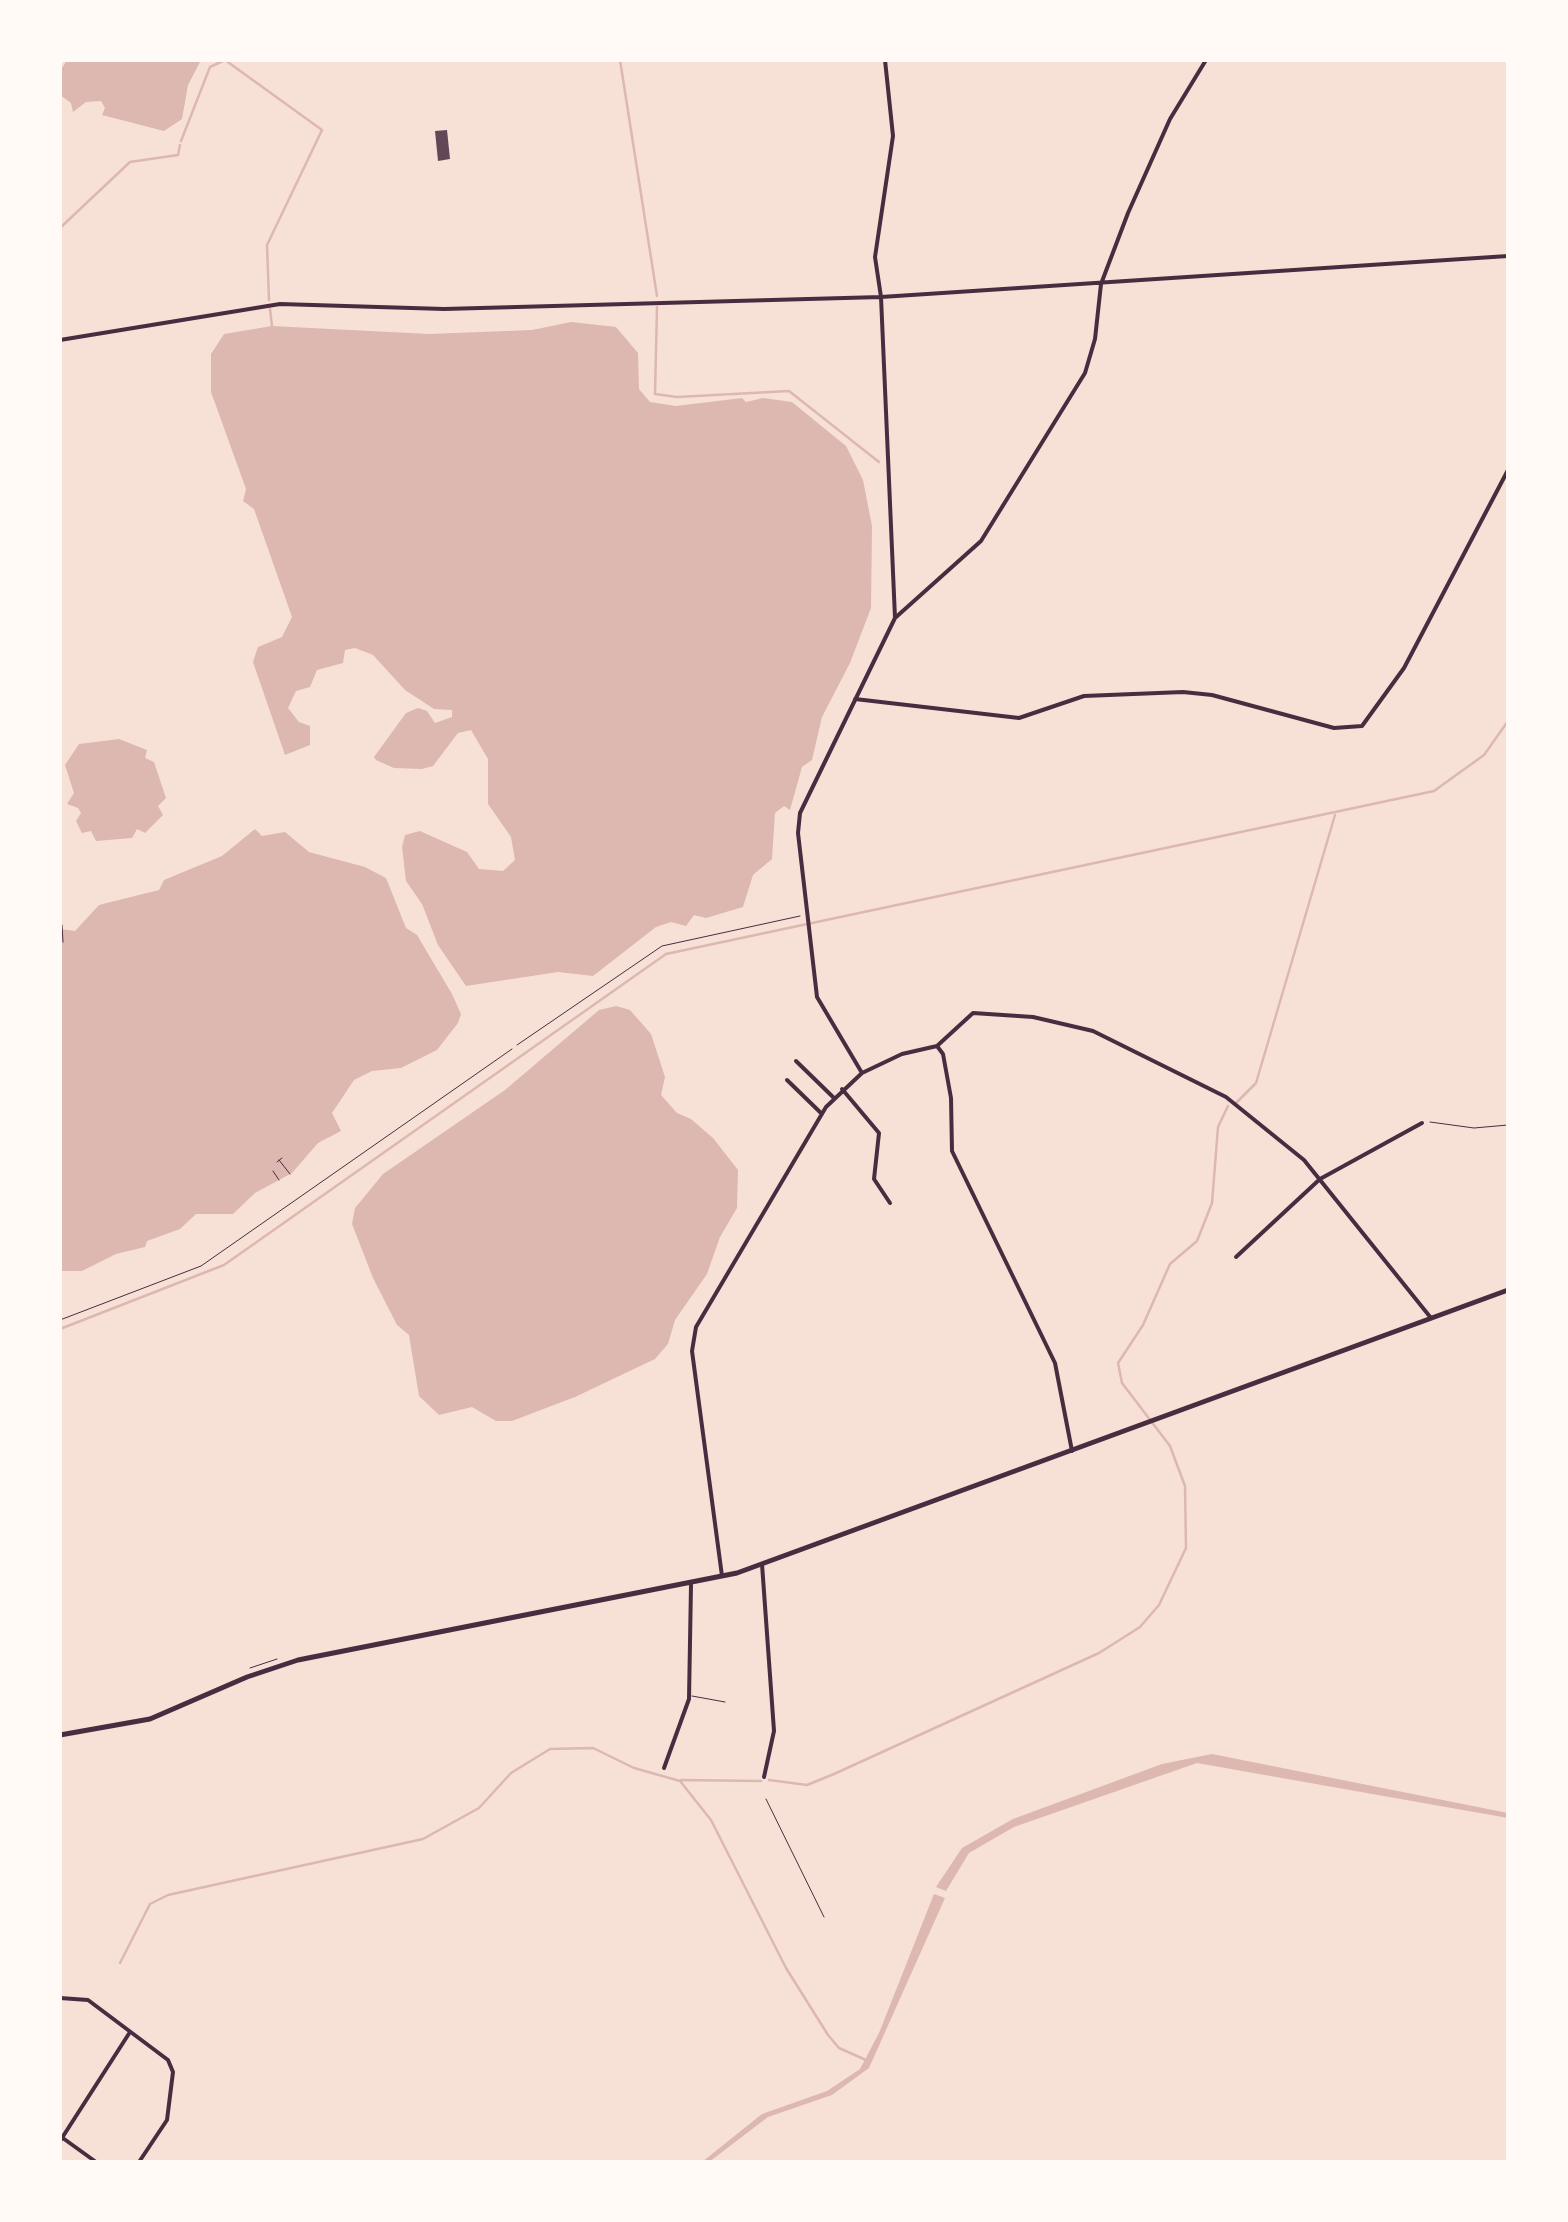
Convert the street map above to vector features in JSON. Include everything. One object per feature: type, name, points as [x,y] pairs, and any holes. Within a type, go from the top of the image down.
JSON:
[{"type":"main road","points":[[60,1736],[150,1719],[264,1670],[298,1660],[722,1577],[1508,1290]]},
{"type":"street","points":[[885,60],[892,136],[875,236],[895,618]]},
{"type":"street","points":[[862,1073],[819,1004],[798,833],[800,812],[895,618],[976,548],[1077,387],[1093,350],[1101,284],[1170,118],[1206,60]]},
{"type":"street","points":[[60,340],[280,304],[444,309],[881,297],[1508,256]]},
{"type":"street","points":[[856,698],[1012,718],[1084,696],[1196,693],[1334,728],[1362,726],[1404,668],[1508,470]]},
{"type":"street","points":[[800,916],[809,916]]},
{"type":"street","points":[[722,1577],[692,1343],[696,1327],[832,1098],[862,1073],[902,1054],[937,1046],[973,1014],[1051,1020],[1093,1031],[1234,1103],[1304,1160],[1431,1318]]},
{"type":"street","points":[[937,1046],[943,1054],[952,1098],[952,1152],[1055,1363],[1072,1451]]},
{"type":"street","points":[[796,1061],[832,1098]]},
{"type":"street","points":[[786,1080],[822,1114]]},
{"type":"street","points":[[842,1089],[879,1132],[874,1178],[890,1204]]},
{"type":"street","points":[[1236,1256],[1320,1179],[1422,1123]]},
{"type":"street","points":[[762,1564],[774,1731],[764,1777]]},
{"type":"street","points":[[664,1768],[688,1696],[691,1584]]},
{"type":"street","points":[[60,1998],[88,2000],[162,2052],[173,2072],[167,2120],[139,2162]]},
{"type":"street","points":[[96,2162],[61,2138],[132,2030]]},
{"type":"lane","points":[[60,1320],[202,1266],[512,1049]]},
{"type":"lane","points":[[688,1696],[725,1702]]},
{"type":"path","points":[[512,1049],[662,946],[800,916]]},
{"type":"path","points":[[62,925],[62,942]]},
{"type":"path","points":[[1422,1123],[1484,1128],[1508,1125]]},
{"type":"path","points":[[280,1160],[290,1174]]},
{"type":"path","points":[[273,1171],[279,1180]]},
{"type":"path","points":[[766,1799],[824,1918]]},
{"type":"shaded area","points":[[67,60],[201,60],[188,85],[182,119],[164,131],[102,115],[105,108],[101,101],[86,102],[73,112],[71,103],[60,95],[60,71]]},
{"type":"shaded area","points":[[571,322],[616,327],[638,353],[639,389],[650,402],[676,406],[763,398],[792,402],[846,446],[863,480],[872,526],[871,608],[850,663],[822,717],[812,760],[802,767],[790,810],[784,806],[775,813],[772,859],[753,875],[743,907],[706,918],[694,915],[686,926],[671,922],[656,927],[593,976],[558,972],[466,986],[438,945],[422,904],[406,881],[402,847],[405,835],[420,831],[467,852],[479,869],[503,871],[515,860],[511,837],[488,804],[488,759],[471,730],[458,733],[433,766],[394,768],[376,760],[374,757],[406,713],[418,708],[427,711],[435,723],[452,717],[452,710],[434,709],[405,690],[373,655],[355,648],[345,650],[343,663],[317,670],[310,687],[296,691],[288,708],[299,722],[310,726],[310,745],[285,755],[253,662],[258,647],[282,637],[292,617],[254,509],[243,501],[246,489],[211,392],[211,354],[224,334],[272,326],[429,334],[532,330]]},
{"type":"shaded area","points":[[119,739],[147,750],[145,758],[154,762],[166,798],[158,806],[163,815],[145,833],[137,829],[132,838],[96,841],[91,831],[82,833],[76,821],[81,813],[78,808],[67,804],[74,793],[65,765],[79,744]]},
{"type":"shaded area","points":[[255,829],[262,836],[285,832],[309,852],[365,867],[386,878],[406,928],[417,935],[452,994],[461,1014],[458,1023],[437,1050],[401,1068],[372,1071],[354,1080],[332,1113],[341,1131],[318,1143],[292,1173],[255,1193],[233,1214],[196,1214],[180,1229],[147,1241],[145,1247],[116,1254],[82,1271],[60,1271],[60,929],[75,931],[99,905],[159,890],[164,880],[222,856]]},
{"type":"shaded area","points":[[616,1006],[630,1010],[651,1034],[665,1077],[661,1095],[677,1113],[691,1119],[713,1138],[738,1170],[737,1208],[720,1237],[707,1274],[675,1320],[668,1344],[655,1359],[575,1397],[512,1421],[496,1421],[472,1407],[439,1415],[419,1396],[409,1335],[397,1325],[373,1278],[352,1224],[355,1208],[383,1174],[505,1090],[599,1010]]},
{"type":"shaded area","points":[[1212,1754],[1508,1813],[1508,1818],[1197,1763],[1014,1827],[969,1853],[946,1891],[936,1887],[962,1848],[1013,1819],[1162,1764]]},
{"type":"shaded area","points":[[934,1894],[945,1898],[869,2068],[832,2095],[768,2117],[709,2162],[702,2162],[762,2114],[827,2091],[860,2069],[879,2033]]},
{"type":"building","points":[[447,130],[450,159],[438,161],[435,131]]},
{"type":"waterway","points":[[225,60],[322,130],[267,245],[269,300]]},
{"type":"waterway","points":[[620,60],[657,296]]},
{"type":"waterway","points":[[181,141],[210,67],[223,61]]},
{"type":"waterway","points":[[60,228],[130,162],[178,155],[180,145]]},
{"type":"waterway","points":[[657,307],[655,394],[677,397],[789,391],[879,462]]},
{"type":"waterway","points":[[270,309],[272,326]]},
{"type":"waterway","points":[[60,1329],[224,1265],[666,954],[1434,791],[1484,755],[1508,721]]},
{"type":"waterway","points":[[1236,1103],[1256,1083],[1335,815]]},
{"type":"waterway","points":[[769,1780],[807,1785],[834,1774],[1099,1653],[1140,1627],[1159,1605],[1186,1548],[1185,1486],[1170,1446],[1122,1383],[1118,1363],[1143,1325],[1170,1264],[1197,1241],[1212,1203],[1218,1127],[1228,1106]]},
{"type":"waterway","points":[[120,1963],[150,1904],[168,1895],[423,1839],[479,1808],[511,1773],[550,1749],[593,1748],[634,1768],[680,1781],[711,1820],[786,1968],[828,2035],[839,2048],[866,2060]]},
{"type":"waterway","points":[[681,1780],[761,1781]]}]
